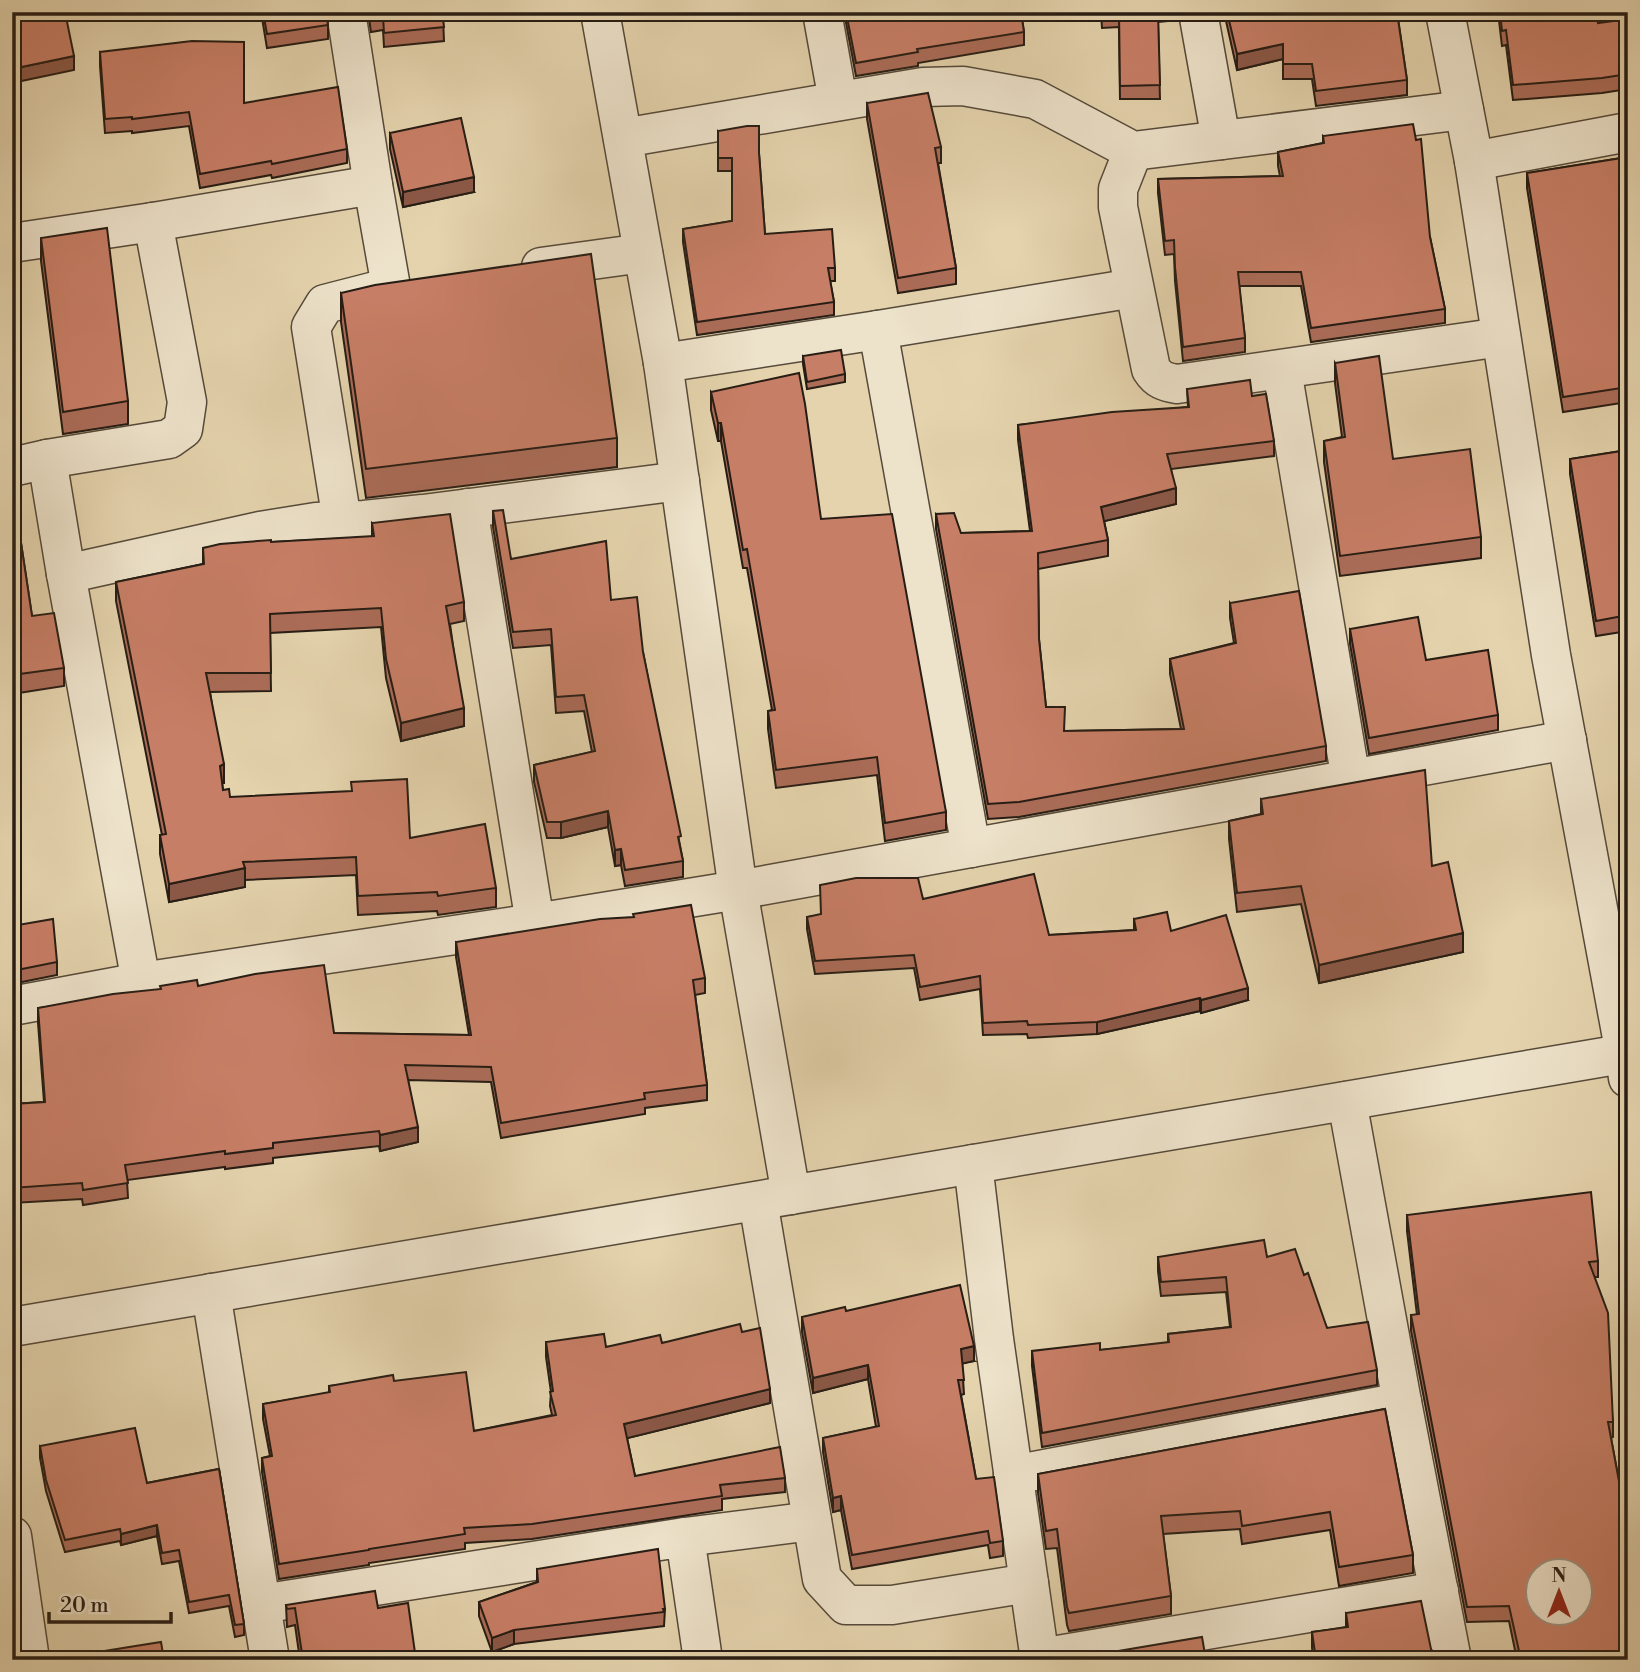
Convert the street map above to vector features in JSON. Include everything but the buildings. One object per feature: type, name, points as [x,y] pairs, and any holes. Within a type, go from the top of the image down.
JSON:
[{"type":"street","points":[[342,521],[311,327],[325,304],[405,285],[373,185],[346,12]]},
{"type":"street","points":[[600,12],[663,362],[738,890],[812,1521],[822,1579],[846,1605],[892,1605],[1029,1583]]},
{"type":"street","points":[[822,12],[838,101]]},
{"type":"street","points":[[1198,12],[1221,140]]},
{"type":"street","points":[[12,1327],[1347,1101],[1627,1061],[1551,655],[1474,161],[1445,12]]},
{"type":"street","points":[[623,138],[923,86],[963,86],[1035,99],[1133,151],[1464,110]]},
{"type":"street","points":[[1474,161],[1628,132]]},
{"type":"street","points":[[1133,151],[1118,189],[1118,207],[1152,369],[1157,378],[1177,384],[1501,337]]},
{"type":"street","points":[[12,243],[373,185]]},
{"type":"street","points":[[141,982],[66,574],[30,463],[169,439],[183,429],[187,402],[153,222]]},
{"type":"street","points":[[511,271],[643,253]]},
{"type":"street","points":[[663,362],[1134,288]]},
{"type":"street","points":[[878,330],[971,848]]},
{"type":"street","points":[[1282,370],[1351,780]]},
{"type":"street","points":[[66,574],[260,531],[316,522],[364,520],[680,481]]},
{"type":"street","points":[[468,508],[535,923]]},
{"type":"street","points":[[12,1006],[141,982],[738,890],[1567,740]]},
{"type":"street","points":[[1347,1101],[1452,1660]]},
{"type":"street","points":[[973,1164],[994,1339],[1040,1659],[1439,1591]]},
{"type":"street","points":[[211,1293],[270,1660]]},
{"type":"street","points":[[1013,1475],[1402,1402]]},
{"type":"street","points":[[261,1604],[685,1537],[812,1521]]},
{"type":"street","points":[[12,1536],[30,1660]]},
{"type":"street","points":[[685,1537],[704,1660]]}]
